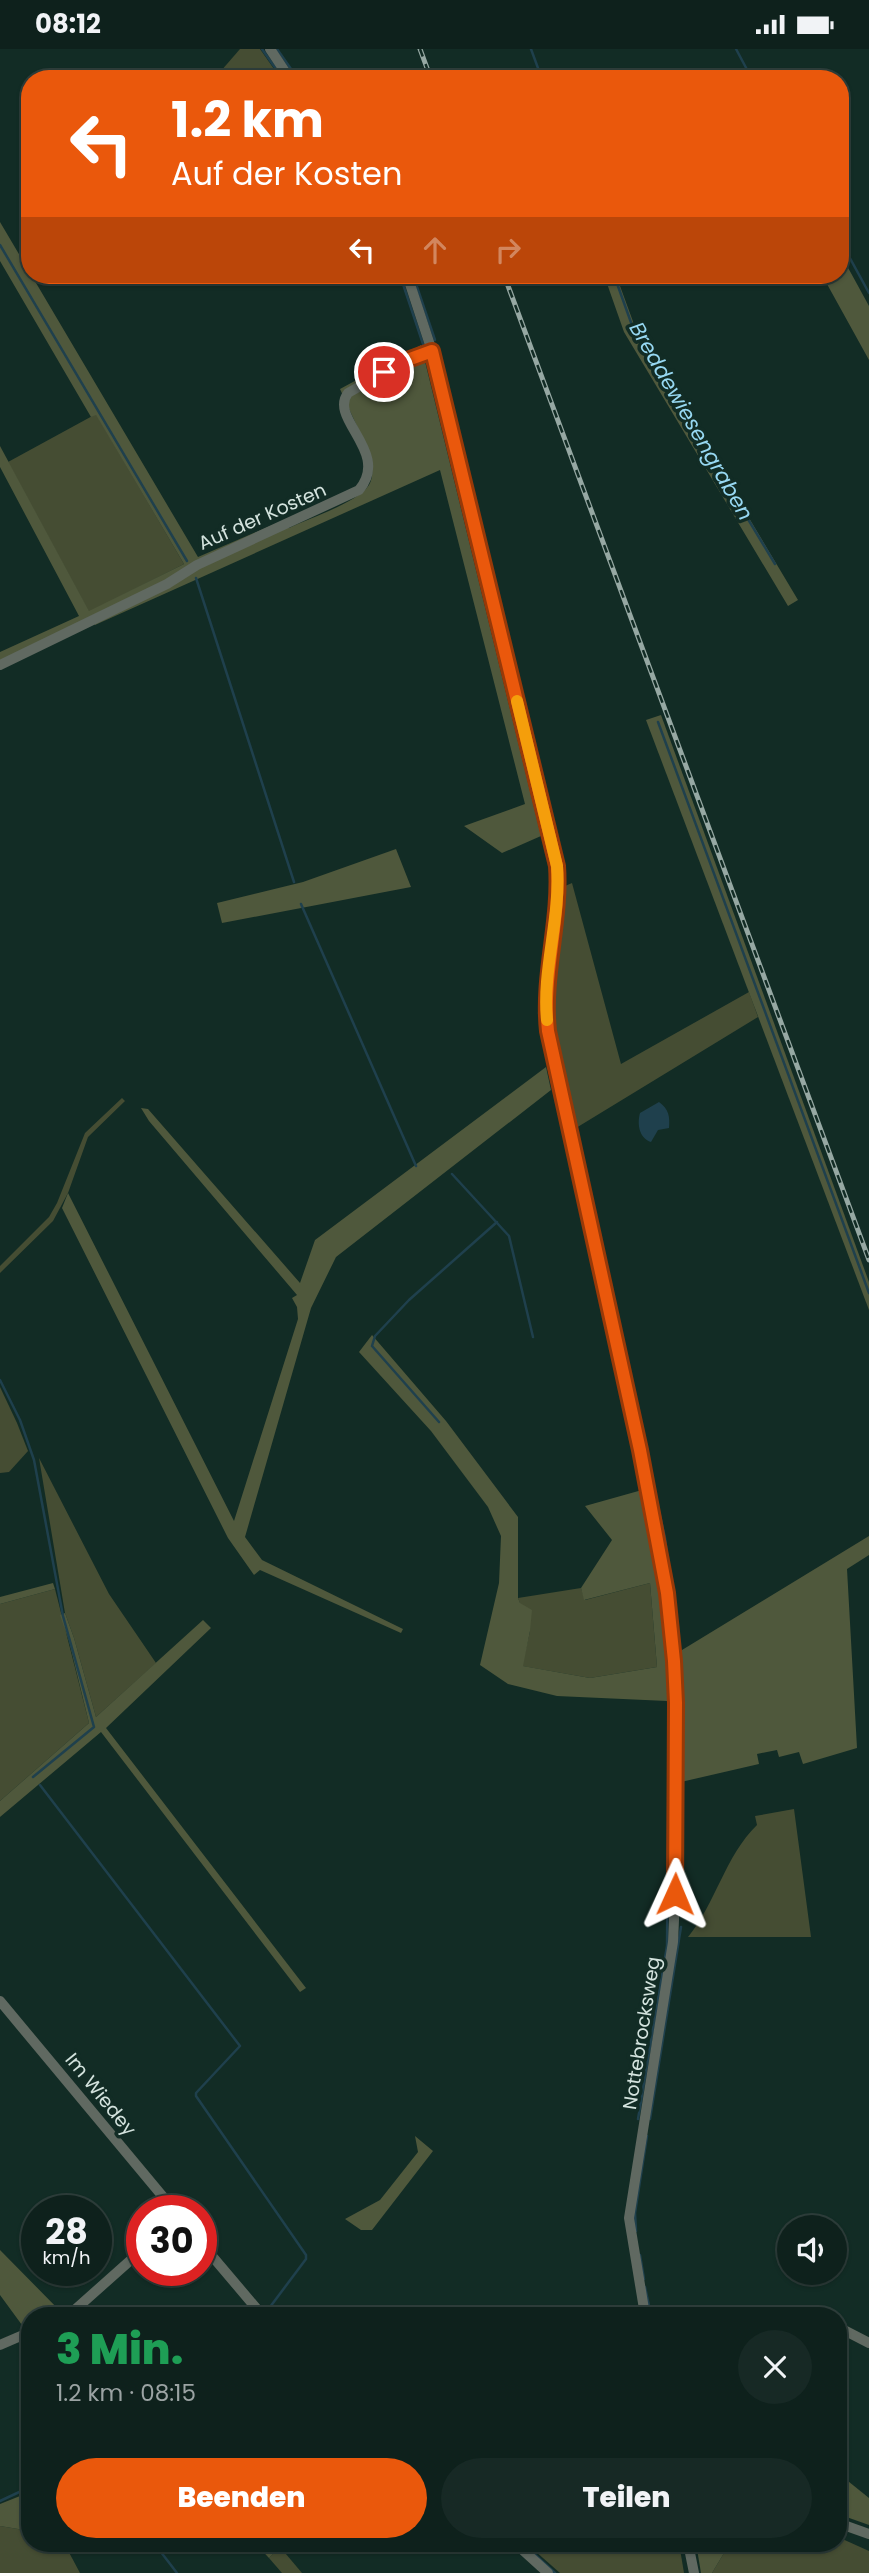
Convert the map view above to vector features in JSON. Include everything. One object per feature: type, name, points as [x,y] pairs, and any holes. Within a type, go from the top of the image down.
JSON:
[{"type":"street","points":[[270,49],[284,70]]},
{"type":"street","name":"Nottebrocksweg","points":[[410,284],[432,351],[557,866],[558,890],[545,1003],[548,1031],[640,1450],[658,1537],[668,1607],[674,1661],[676,1723],[673,1942],[629,2218],[644,2307]]},
{"type":"street","name":"Auf der Kosten","points":[[0,664],[167,584],[197,565],[359,490],[367,481],[370,469],[368,458],[346,413],[344,398],[348,393],[402,362],[432,351]]},
{"type":"street","name":"Im Wiedey","points":[[0,2001],[162,2195]]},
{"type":"street","points":[[217,2262],[255,2307]]},
{"type":"street","points":[[78,2307],[126,2265]]},
{"type":"street","points":[[847,2331],[868,2340]]},
{"type":"street","points":[[0,2344],[21,2336]]},
{"type":"street","points":[[847,2526],[869,2535]]},
{"type":"street","points":[[525,2552],[548,2573]]},
{"type":"street","points":[[690,2552],[694,2573]]},
{"type":"green space","points":[[240,49],[260,49],[275,70],[222,70]]},
{"type":"green space","points":[[0,222],[21,258],[21,284],[37,284],[198,557],[284,520],[289,528],[344,504],[363,492],[372,478],[371,457],[340,389],[421,345],[541,836],[502,853],[464,826],[525,804],[440,470],[95,625],[92,619],[0,662],[0,652],[79,616],[0,467],[0,446],[89,611],[184,564],[96,415],[91,417],[0,261]]},
{"type":"green space","points":[[849,269],[869,306],[869,360],[827,284],[849,284]]},
{"type":"green space","points":[[607,284],[619,284],[635,327],[798,600],[788,606],[624,332]]},
{"type":"green space","points":[[96,414],[184,564],[89,612],[8,462]]},
{"type":"green space","points":[[661,715],[869,1282],[869,1310],[646,720]]},
{"type":"green space","points":[[396,849],[411,887],[222,923],[217,903],[303,882]]},
{"type":"green space","points":[[572,883],[621,1064],[749,992],[758,1017],[576,1128],[555,1032],[552,1005],[565,886]]},
{"type":"green space","points":[[546,1067],[551,1090],[336,1257],[311,1308],[245,1537],[262,1560],[403,1629],[401,1633],[260,1570],[254,1575],[228,1538],[62,1208],[68,1193],[234,1521],[298,1319],[297,1307],[292,1298],[297,1295],[149,1121],[141,1108],[148,1109],[300,1283],[315,1240]]},
{"type":"green space","points":[[122,1098],[125,1101],[88,1137],[68,1193],[53,1221],[0,1273],[0,1266],[49,1217],[85,1133]]},
{"type":"green space","points":[[372,1335],[446,1421],[518,1517],[518,1598],[520,1603],[532,1610],[523,1666],[590,1678],[657,1667],[650,1583],[584,1600],[581,1588],[612,1540],[585,1506],[642,1490],[661,1595],[667,1701],[557,1696],[508,1684],[480,1665],[499,1583],[501,1536],[488,1507],[431,1431],[359,1352]]},
{"type":"green space","points":[[0,1387],[28,1451],[9,1472],[0,1473]]},
{"type":"green space","points":[[39,1458],[109,1594],[156,1663],[96,1717],[65,1613]]},
{"type":"green space","points":[[869,1536],[869,1555],[847,1569],[857,1748],[803,1764],[799,1752],[779,1757],[777,1750],[757,1754],[759,1764],[681,1782],[682,1650]]},
{"type":"green space","points":[[53,1583],[55,1589],[0,1604],[0,1597]]},
{"type":"green space","points":[[650,1583],[657,1667],[590,1678],[522,1666],[530,1631],[518,1598],[581,1588],[585,1600]]},
{"type":"green space","points":[[55,1589],[89,1723],[0,1801],[0,1604]]},
{"type":"green space","points":[[65,1613],[96,1717],[203,1620],[211,1628],[106,1728],[306,1988],[300,1992],[101,1732],[0,1817],[0,1801],[89,1723],[60,1615]]},
{"type":"green space","points":[[794,1809],[811,1937],[688,1937],[706,1910],[728,1865],[757,1825],[755,1816]]},
{"type":"green space","points":[[415,2136],[433,2151],[372,2230],[361,2230],[345,2219],[380,2200],[418,2152]]},
{"type":"green space","points":[[0,2250],[21,2271],[21,2286],[35,2286],[56,2307],[21,2307],[21,2324],[0,2295]]},
{"type":"green space","points":[[847,2480],[869,2498],[869,2525],[847,2517]]},
{"type":"green space","points":[[21,2496],[21,2530],[0,2526],[0,2504]]},
{"type":"green space","points":[[0,2526],[21,2530],[21,2552],[69,2552],[80,2573],[0,2573]]},
{"type":"green space","points":[[847,2541],[869,2551],[869,2573],[712,2573],[725,2552],[847,2552]]},
{"type":"green space","points":[[263,2552],[275,2552],[269,2558]]},
{"type":"green space","points":[[275,2552],[284,2552],[302,2573],[282,2573],[269,2558]]},
{"type":"green space","points":[[536,2552],[680,2552],[684,2573],[560,2573]]},
{"type":"green space","points":[[698,2552],[725,2552],[712,2573],[701,2573]]},
{"type":"water","points":[[659,1102],[668,1113],[669,1128],[658,1130],[651,1142],[641,1134],[639,1117],[640,1113]]},
{"type":"waterway","points":[[262,49],[277,70]]},
{"type":"waterway","points":[[277,49],[292,70]]},
{"type":"waterway","name":"Breddewiesengraben","points":[[531,49],[539,70]]},
{"type":"waterway","points":[[736,49],[747,70]]},
{"type":"waterway","points":[[0,245],[21,280]]},
{"type":"waterway","points":[[849,256],[869,293]]},
{"type":"waterway","points":[[23,284],[187,561]]},
{"type":"waterway","points":[[403,284],[423,344]]},
{"type":"waterway","points":[[416,284],[435,340]]},
{"type":"waterway","name":"Breddewiesengraben","points":[[617,284],[633,328],[775,564]]},
{"type":"waterway","points":[[427,358],[541,828]]},
{"type":"waterway","points":[[196,578],[294,882]]},
{"type":"waterway","points":[[658,722],[869,1293]]},
{"type":"waterway","points":[[301,904],[416,1166]]},
{"type":"waterway","points":[[539,1013],[575,1183]]},
{"type":"waterway","points":[[575,1130],[592,1204]]},
{"type":"waterway","points":[[452,1174],[509,1236],[533,1337]]},
{"type":"waterway","points":[[595,1218],[601,1245]]},
{"type":"waterway","points":[[439,1422],[372,1346],[375,1336],[409,1300],[497,1222]]},
{"type":"waterway","points":[[604,1259],[613,1300]]},
{"type":"waterway","points":[[0,1380],[20,1420],[34,1460],[63,1616],[94,1727],[33,1777]]},
{"type":"waterway","points":[[647,1457],[665,1538],[679,1654]]},
{"type":"waterway","points":[[638,2119],[667,1946],[669,1710]]},
{"type":"waterway","points":[[40,1785],[240,2046],[196,2096],[306,2255],[306,2259],[270,2307]]},
{"type":"waterway","points":[[680,1844],[681,1912]]},
{"type":"waterway","points":[[650,2119],[681,1927]]},
{"type":"waterway","points":[[636,2231],[635,2213],[647,2136]]},
{"type":"waterway","points":[[640,2255],[644,2279]]},
{"type":"waterway","points":[[645,2287],[649,2307]]},
{"type":"waterway","points":[[0,2501],[21,2491]]},
{"type":"waterway","points":[[161,2552],[177,2573]]},
{"type":"waterway","points":[[532,2552],[555,2573]]},
{"type":"railway","points":[[420,49],[428,70]]},
{"type":"railway","points":[[507,284],[869,1260]]},
{"type":"slow traffic","points":[[517,701],[557,866],[558,890],[545,1003],[547,1020]]},
{"type":"route","points":[[384,372],[432,351],[557,866],[558,890],[545,1003],[548,1031],[640,1450],[667,1593],[676,1703],[675,1894]]}]
